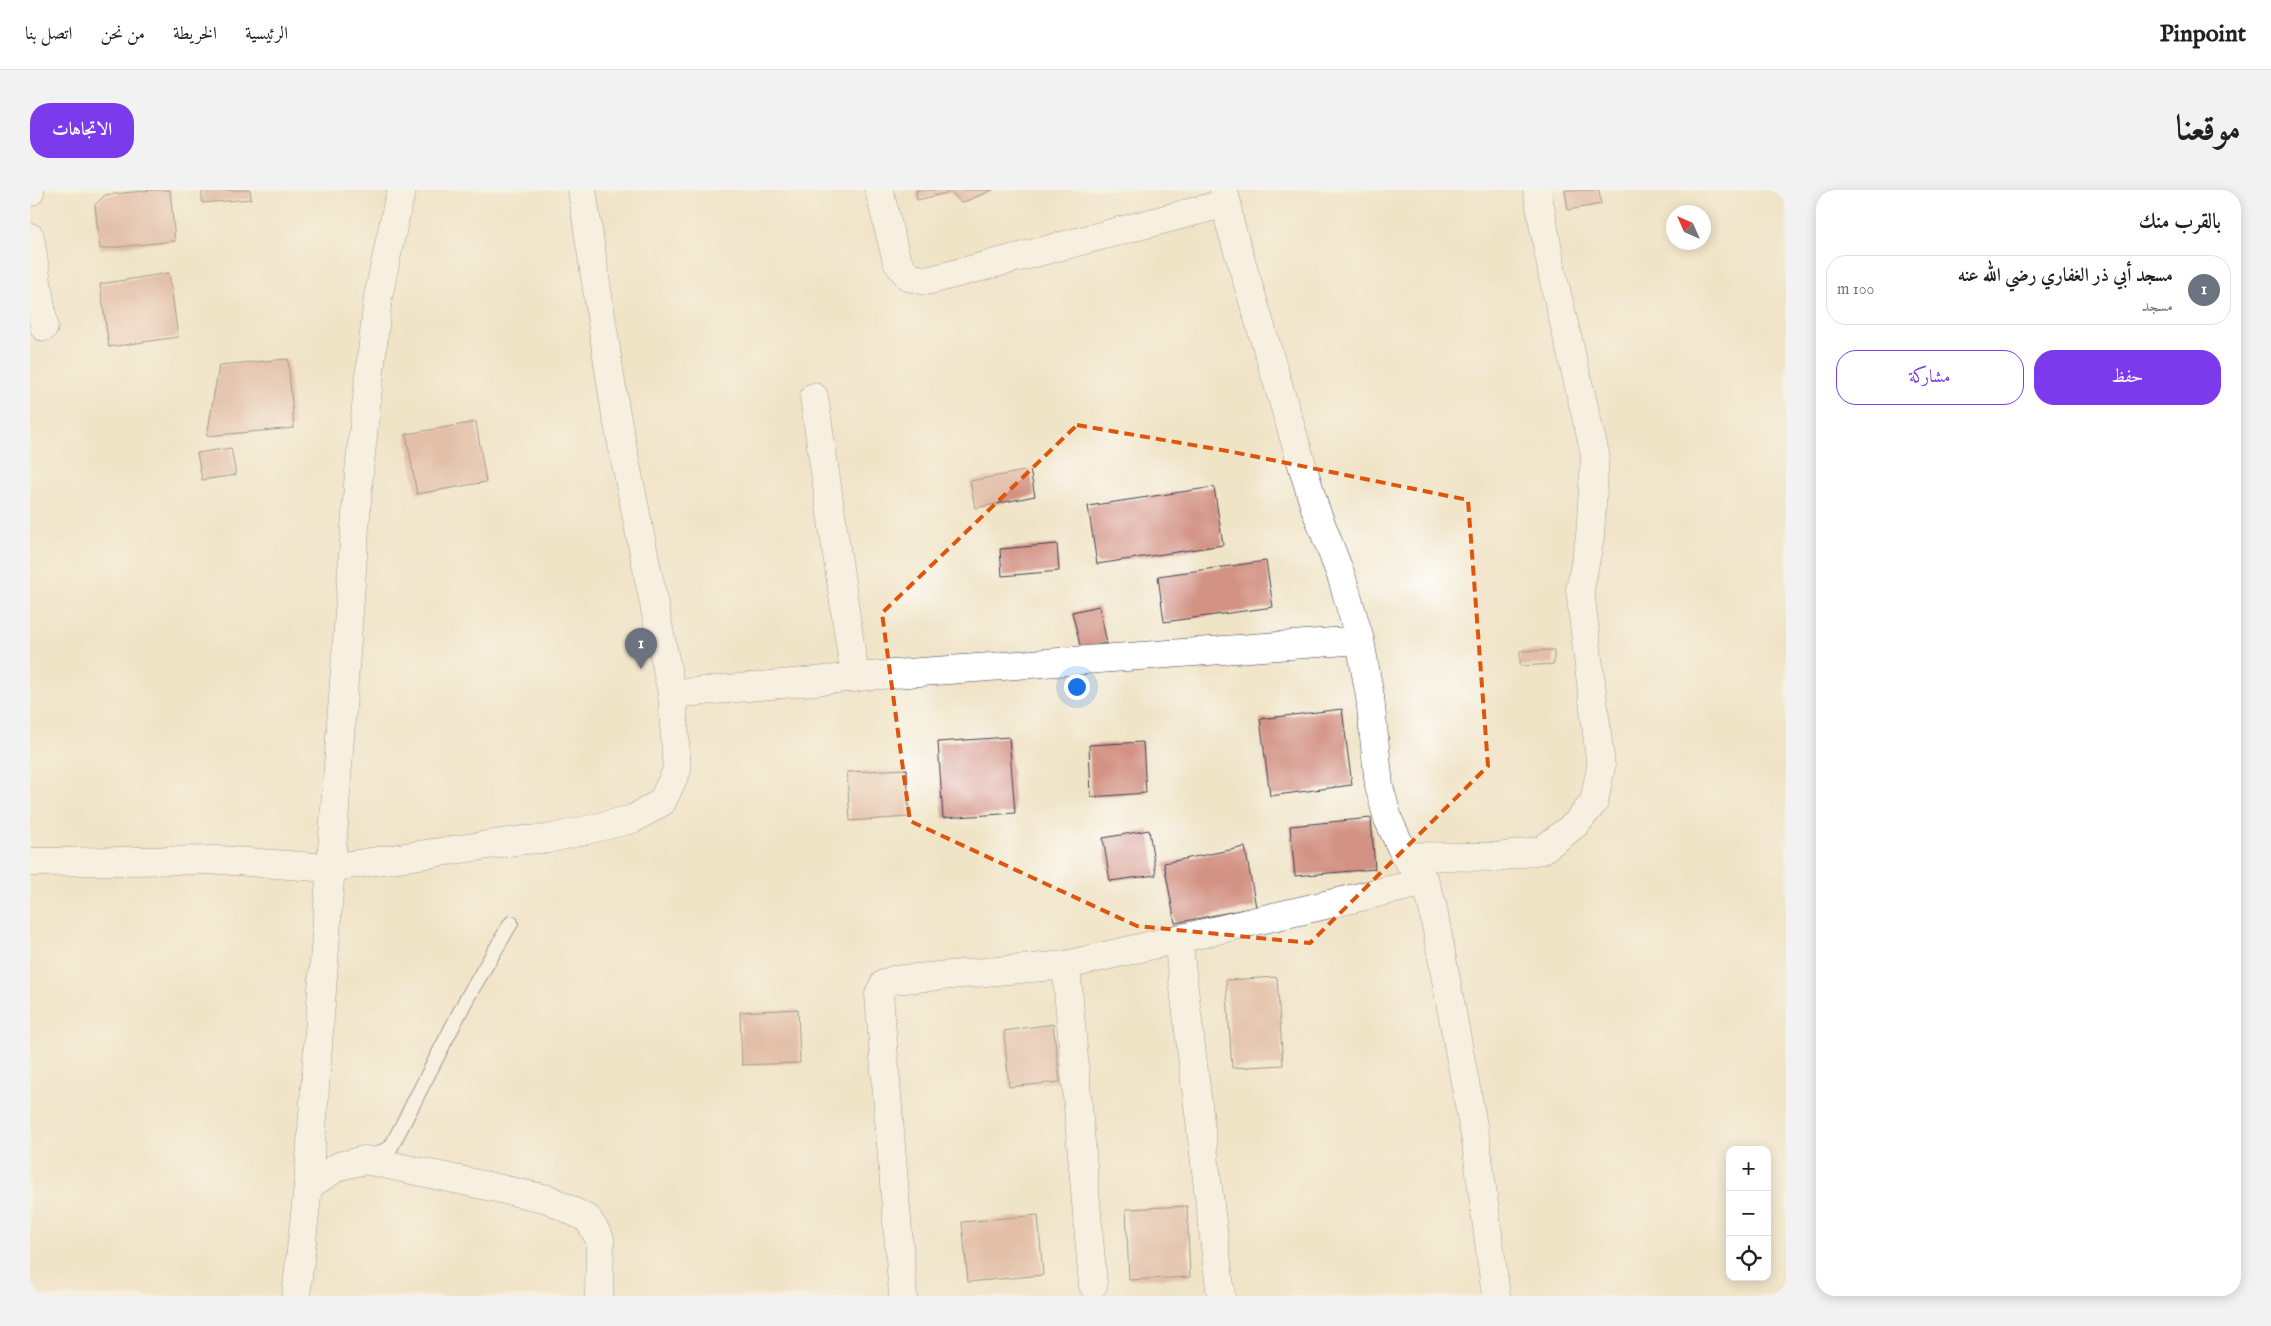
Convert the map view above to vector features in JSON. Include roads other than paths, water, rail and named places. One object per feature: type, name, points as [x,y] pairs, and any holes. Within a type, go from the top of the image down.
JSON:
[{"type":"street","points":[[296,1296],[308,1186],[329,868],[360,462],[378,297],[402,190]]},
{"type":"street","points":[[30,862],[220,860],[329,868],[523,840],[548,839],[633,819],[662,802],[677,770],[672,694],[615,409],[582,190]]},
{"type":"street","points":[[879,190],[897,262],[910,277],[927,281],[1225,197],[1230,224],[1315,508],[1342,578],[1360,640],[1370,697],[1379,786],[1388,819],[1405,856],[1425,882],[1432,904],[1476,1142],[1496,1296]]},
{"type":"street","points":[[1405,856],[1498,857],[1542,850],[1576,824],[1594,802],[1599,784],[1601,767],[1580,590],[1592,516],[1595,454],[1553,277],[1537,190]]},
{"type":"street","points":[[30,237],[44,327]]},
{"type":"street","points":[[814,398],[855,678]]},
{"type":"street","points":[[672,694],[855,678],[1360,640]]},
{"type":"street","points":[[903,1296],[880,994],[884,984],[893,980],[1066,965],[1425,882]]},
{"type":"street","points":[[1178,939],[1221,1296]]},
{"type":"street","points":[[1066,965],[1093,1284]]},
{"type":"street","points":[[308,1186],[339,1166],[365,1160],[548,1199],[588,1219],[600,1239],[599,1296]]},
{"type":"lane","points":[[365,1160],[391,1147],[463,1005],[511,923]]},
{"type":"place","name":"مسجد أبي ذر الغفاري رضي الله عنه","points":[[641,669]]}]
